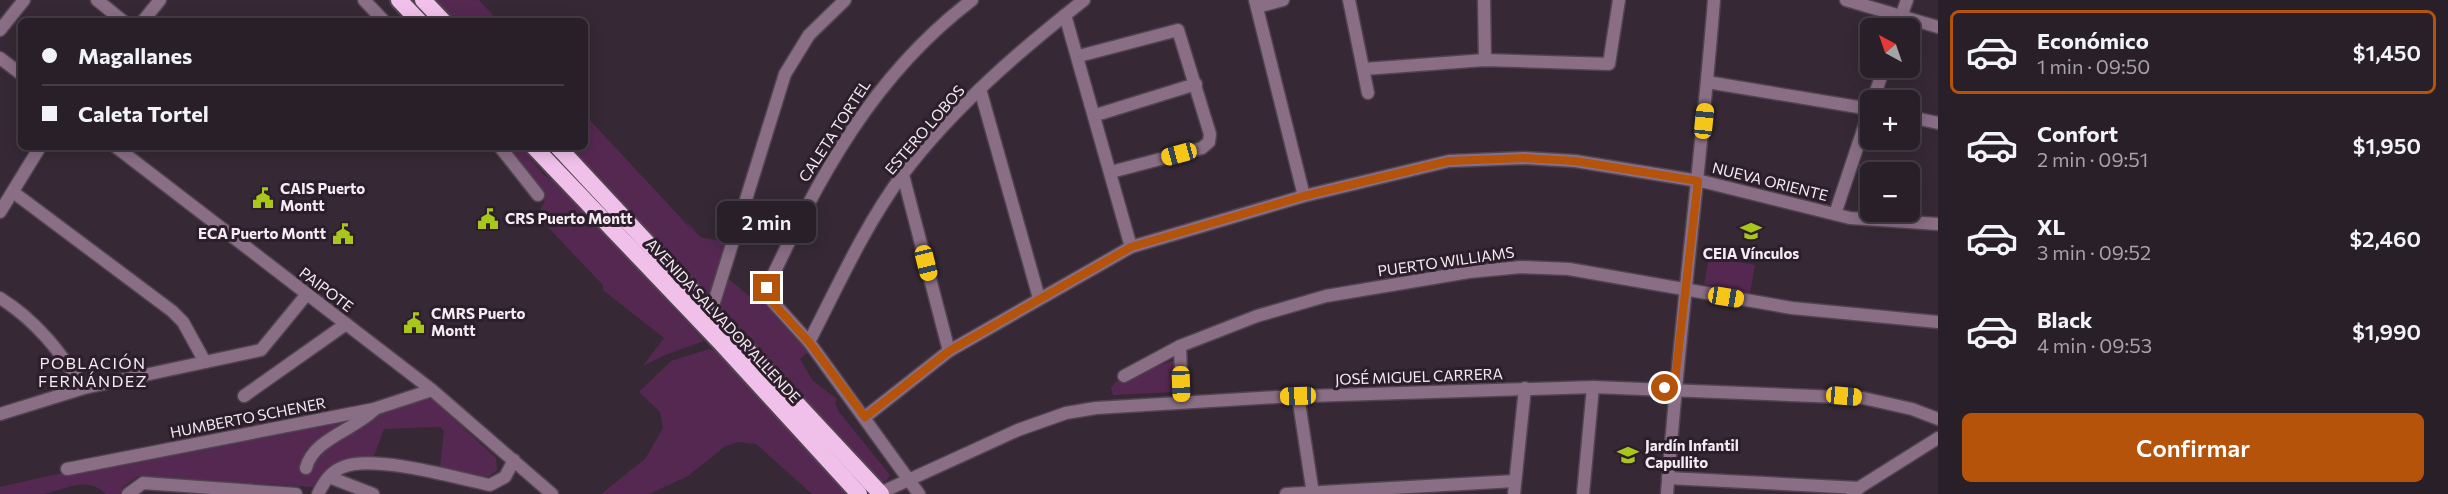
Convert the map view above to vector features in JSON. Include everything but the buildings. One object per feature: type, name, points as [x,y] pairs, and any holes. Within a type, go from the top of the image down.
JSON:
[{"type":"highway","points":[[399,0],[416,18]]},
{"type":"highway","points":[[423,0],[439,18]]},
{"type":"highway","name":"AVENIDA SALVADOR ALLENDE","points":[[537,150],[720,342],[859,494]]},
{"type":"highway","name":"AVENIDA SALVADOR ALLENDE","points":[[561,150],[880,493]]},
{"type":"street","points":[[0,30],[24,0]]},
{"type":"street","points":[[97,0],[119,18]]},
{"type":"street","points":[[145,18],[160,0]]},
{"type":"street","points":[[364,0],[381,18]]},
{"type":"street","points":[[711,312],[785,75],[809,35],[845,0]]},
{"type":"street","name":"CALETA TORTEL","points":[[919,494],[809,342],[767,295],[767,288],[801,215],[842,143],[882,86],[917,49],[972,0]]},
{"type":"street","name":"ESTERO LOBOS","points":[[809,342],[854,256],[903,175],[980,89],[1084,0]]},
{"type":"street","points":[[1283,0],[1256,3],[1304,196]]},
{"type":"street","points":[[1349,0],[1368,93]]},
{"type":"street","points":[[1484,0],[1485,60]]},
{"type":"street","points":[[1364,69],[1485,60],[1609,64],[1619,0]]},
{"type":"street","points":[[1667,494],[1674,389],[1698,181],[1714,0]]},
{"type":"street","points":[[1846,0],[1938,27]]},
{"type":"street","points":[[1901,16],[1907,0]]},
{"type":"street","points":[[1065,15],[1096,115],[1131,247]]},
{"type":"street","points":[[1079,56],[1178,30],[1210,134],[1209,142],[1202,148],[1111,172]]},
{"type":"street","points":[[0,58],[18,72]]},
{"type":"street","points":[[1707,82],[1860,107]]},
{"type":"street","points":[[1096,115],[1196,84]]},
{"type":"street","points":[[980,89],[1039,298]]},
{"type":"street","points":[[1920,119],[1938,123]]},
{"type":"street","points":[[1834,214],[1860,138]]},
{"type":"street","points":[[0,212],[38,150]]},
{"type":"street","name":"PAIPOTE","points":[[120,150],[432,390],[552,494]]},
{"type":"street","points":[[502,150],[538,195]]},
{"type":"street","name":"NUEVA ORIENTE","points":[[865,417],[949,351],[1131,247],[1304,196],[1449,161],[1524,158],[1575,161],[1698,181],[1868,220],[1938,224]]},
{"type":"street","points":[[903,175],[949,351]]},
{"type":"street","points":[[13,192],[168,307],[183,322],[205,362]]},
{"type":"street","name":"PUERTO WILLIAMS","points":[[1124,376],[1180,346],[1296,303],[1488,269],[1561,268],[1792,308],[1938,322]]},
{"type":"street","points":[[0,414],[84,388],[261,350],[307,294]]},
{"type":"street","points":[[0,298],[30,319],[58,351],[84,388]]},
{"type":"street","points":[[244,396],[346,324]]},
{"type":"street","points":[[1180,346],[1182,402]]},
{"type":"street","points":[[1583,494],[1593,387]]},
{"type":"street","name":"JOSÉ MIGUEL CARRERA","points":[[880,493],[1018,430],[1066,413],[1096,408],[1298,396],[1593,387],[1863,398],[1912,409],[1938,419]]},
{"type":"street","points":[[1514,494],[1525,388]]},
{"type":"street","name":"HUMBERTO SCHENER","points":[[67,469],[375,409],[432,390]]},
{"type":"street","points":[[1298,396],[1313,493]]},
{"type":"street","points":[[306,468],[313,452],[354,426],[375,409]]},
{"type":"street","points":[[1668,478],[1854,491],[1938,438]]},
{"type":"street","points":[[318,494],[329,477],[348,465],[395,465],[490,485],[505,477],[514,460]]},
{"type":"street","points":[[329,477],[373,494]]},
{"type":"street","points":[[1286,494],[1515,481]]},
{"type":"street","points":[[131,490],[142,483],[296,494]]},
{"type":"shaded area","points":[[434,0],[479,0],[495,18],[450,18]]},
{"type":"shaded area","points":[[588,118],[693,231],[682,216],[700,237],[726,242],[709,295],[589,170],[575,150],[588,150]]},
{"type":"shaded area","points":[[510,150],[523,150],[543,174],[562,188],[704,341],[665,355],[643,366],[664,338],[603,290],[603,285],[544,223],[538,215],[545,200],[543,192]]},
{"type":"shaded area","points":[[1709,257],[1755,265],[1750,293],[1704,284]]},
{"type":"shaded area","points":[[726,277],[754,300],[765,298],[809,351],[800,359],[813,381],[837,399],[835,403],[839,412],[890,475],[886,482],[880,481],[720,307]]},
{"type":"shaded area","points":[[709,349],[716,351],[847,494],[812,494],[756,444],[737,442],[724,447],[688,476],[649,494],[601,494],[645,459],[663,428],[660,412],[639,392],[671,361]]},
{"type":"shaded area","points":[[1172,361],[1175,362],[1175,392],[1113,395],[1111,388],[1117,381]]},
{"type":"shaded area","points":[[429,396],[496,458],[497,470],[488,477],[440,467],[444,431],[440,427],[384,429],[374,456],[338,462],[324,471],[313,487],[138,476],[123,487],[120,494],[106,494],[91,485],[76,485],[43,494],[0,494],[0,487],[48,476],[361,415]]},
{"type":"place","name":"CAIS Puerto Montt","points":[[263,198]]},
{"type":"place","name":"CRS Puerto Montt","points":[[488,219]]},
{"type":"place","name":"CEIA Vínculos","points":[[1751,231]]},
{"type":"place","name":"ECA Puerto Montt","points":[[343,234]]},
{"type":"place","name":"CMRS Puerto Montt","points":[[414,323]]},
{"type":"place","name":"Jardín Infantil Capullito","points":[[1628,455]]},
{"type":"district","name":"POBLACIÓN FERNÁNDEZ","points":[[93,372]]},
{"type":"route","points":[[767,288],[767,295],[772,302],[809,342],[865,417],[949,351],[1131,247],[1304,196],[1449,161],[1524,158],[1575,161],[1698,181],[1674,389],[1665,388]]}]
